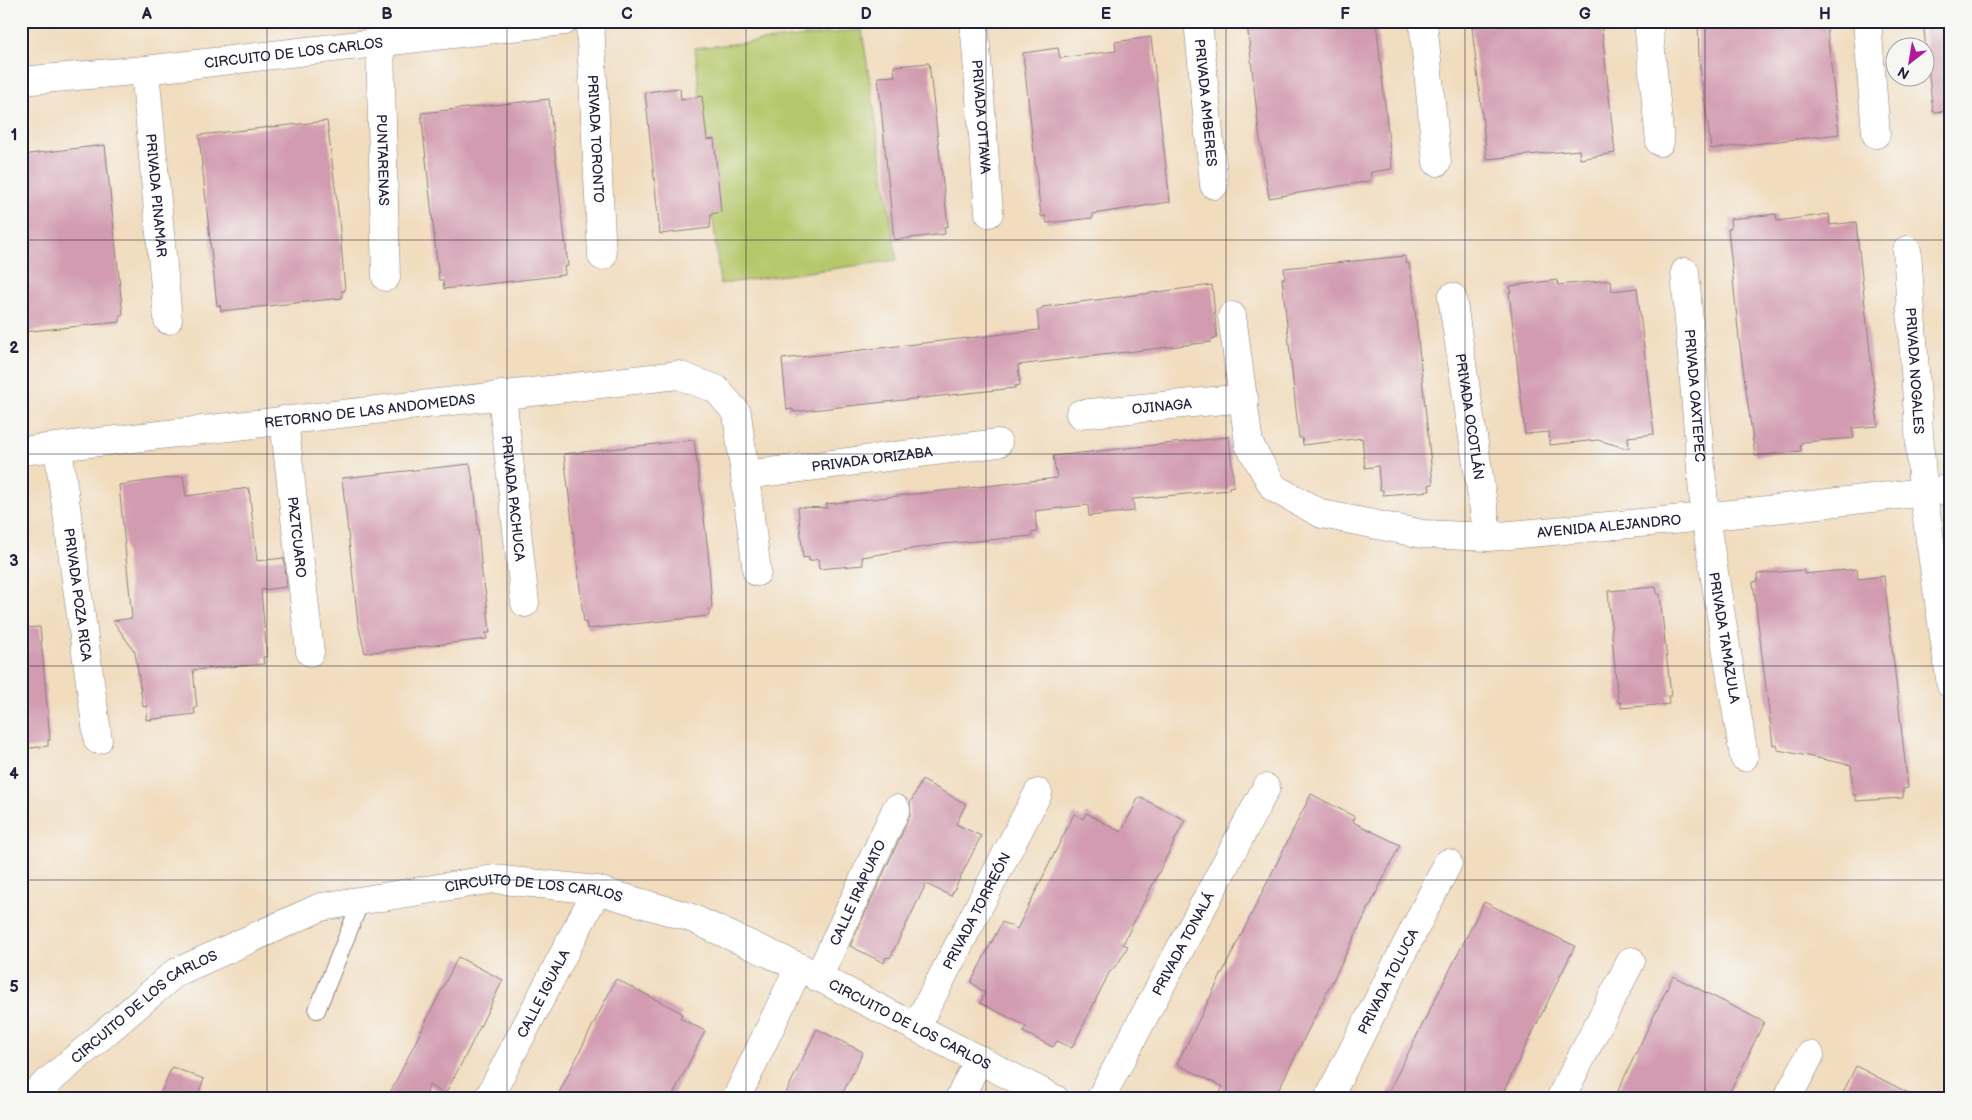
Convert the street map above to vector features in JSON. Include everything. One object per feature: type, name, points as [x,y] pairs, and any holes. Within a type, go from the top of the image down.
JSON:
[{"type":"street","name":"CIRCUITO DE LOS CARLOS","points":[[21,81],[145,70],[564,21]]},
{"type":"street","name":"PRIVADA TORONTO","points":[[590,21],[602,256]]},
{"type":"street","name":"PRIVADA OTTAWA","points":[[974,21],[990,213]]},
{"type":"street","name":"PRIVADA AMBERES","points":[[1198,21],[1214,185]]},
{"type":"street","points":[[1423,21],[1437,162]]},
{"type":"street","points":[[1648,21],[1660,142]]},
{"type":"street","points":[[1867,21],[1876,134]]},
{"type":"street","name":"PUNTARENAS","points":[[380,44],[386,277]]},
{"type":"street","name":"PRIVADA PINAMAR","points":[[145,70],[168,320]]},
{"type":"street","name":"PRIVADA NOGALES","points":[[1908,250],[1922,492],[1951,685]]},
{"type":"street","name":"PRIVADA OAXTEPEC","points":[[1685,272],[1705,517]]},
{"type":"street","name":"PRIVADA OCOTLÁN","points":[[1452,296],[1488,537]]},
{"type":"street","points":[[1232,316],[1244,398]]},
{"type":"street","name":"RETORNO DE LAS ANDOMEDAS","points":[[21,451],[678,375],[716,389],[737,414],[745,475]]},
{"type":"street","name":"PRIVADA PACHUCA","points":[[502,394],[525,603]]},
{"type":"street","name":"AVENIDA ALEJANDRO","points":[[1244,398],[1249,444],[1274,488],[1322,514],[1423,534],[1488,537],[1705,517],[1951,489]]},
{"type":"street","name":"OJINAGA","points":[[1080,414],[1244,398]]},
{"type":"street","name":"PAZTCUARO","points":[[284,420],[310,652]]},
{"type":"street","name":"PRIVADA ORIZABA","points":[[745,475],[998,443]]},
{"type":"street","name":"PRIVADA POZA RICA","points":[[58,448],[98,740]]},
{"type":"street","points":[[745,475],[757,572]]},
{"type":"street","name":"PRIVADA TAMAZULA","points":[[1705,517],[1744,757]]},
{"type":"street","name":"PRIVADA TONALÁ","points":[[1100,1099],[1266,788]]},
{"type":"street","name":"PRIVADA TORREÓN","points":[[916,1027],[1038,793]]},
{"type":"street","name":"CALLE IRAPUATO","points":[[736,1099],[808,972],[896,809]]},
{"type":"street","name":"PRIVADA TOLUCA","points":[[1328,1099],[1448,863]]},
{"type":"street","name":"CIRCUITO DE LOS CARLOS","points":[[28,1099],[175,973],[321,907],[494,879],[597,890],[689,917],[808,972],[1055,1099]]},
{"type":"street","name":"CALLE IGUALA","points":[[488,1099],[597,890]]},
{"type":"street","points":[[1560,1099],[1631,961]]},
{"type":"street","points":[[1787,1099],[1810,1054]]},
{"type":"street","points":[[959,1099],[979,1059]]},
{"type":"lane","points":[[317,1010],[361,901]]},
{"type":"green space","points":[[862,30],[897,260],[720,284],[695,48]]},
{"type":"building","points":[[1261,21],[1376,21],[1392,169],[1371,172],[1370,181],[1269,198],[1259,132],[1247,23]]},
{"type":"building","points":[[1527,21],[1601,21],[1615,153],[1580,159],[1579,150],[1487,159],[1472,27]]},
{"type":"building","points":[[1698,21],[1762,21],[1762,25],[1795,21],[1826,21],[1839,134],[1711,149],[1699,59]]},
{"type":"building","points":[[1923,21],[1951,21],[1951,111],[1933,112],[1930,88],[1934,88],[1934,38],[1925,38]]},
{"type":"building","points":[[1151,37],[1170,202],[1093,214],[1093,218],[1047,223],[1045,216],[1041,216],[1023,53],[1058,48],[1060,58],[1116,51],[1115,42]]},
{"type":"building","points":[[929,63],[948,226],[944,227],[945,234],[894,240],[878,77],[895,76],[894,66]]},
{"type":"building","points":[[680,88],[681,100],[702,96],[707,140],[714,139],[721,212],[711,214],[710,228],[660,234],[645,92]]},
{"type":"building","points":[[549,99],[568,266],[564,267],[565,275],[444,289],[443,280],[439,280],[421,113]]},
{"type":"building","points":[[327,121],[339,219],[345,291],[342,291],[342,298],[221,311],[220,305],[217,306],[199,135]]},
{"type":"building","points":[[105,145],[123,315],[120,315],[120,322],[21,332],[21,155]]},
{"type":"building","points":[[1776,214],[1777,221],[1829,214],[1830,225],[1856,222],[1878,426],[1852,428],[1854,438],[1804,442],[1800,444],[1801,451],[1755,456],[1739,339],[1728,229],[1731,229],[1730,219]]},
{"type":"building","points":[[1405,256],[1406,263],[1409,263],[1412,280],[1433,484],[1429,485],[1430,491],[1383,495],[1383,490],[1380,490],[1378,466],[1365,468],[1362,438],[1303,445],[1302,438],[1299,438],[1282,278],[1285,278],[1284,268]]},
{"type":"building","points":[[1557,280],[1558,285],[1611,280],[1612,291],[1637,288],[1654,434],[1628,437],[1629,449],[1598,440],[1550,445],[1549,432],[1525,434],[1509,292],[1511,292],[1510,286]]},
{"type":"building","points":[[1212,285],[1217,338],[1211,339],[1211,342],[1018,365],[1020,385],[1015,386],[1015,388],[793,412],[793,409],[787,410],[782,359],[1039,330],[1037,310],[1042,309],[1042,307]]},
{"type":"building","points":[[1229,437],[1234,486],[1229,487],[1229,490],[1133,499],[1134,511],[1089,516],[1088,505],[1035,511],[1037,532],[1031,533],[1032,536],[943,544],[862,557],[863,565],[819,569],[818,559],[809,561],[809,557],[803,558],[798,507],[827,508],[826,504],[1057,478],[1053,456]]},
{"type":"building","points":[[694,440],[708,550],[712,608],[709,609],[709,616],[587,629],[586,622],[584,623],[564,454]]},
{"type":"building","points":[[470,464],[475,492],[482,574],[490,633],[486,633],[487,639],[365,653],[358,623],[342,478]]},
{"type":"building","points":[[183,476],[186,496],[249,488],[257,561],[284,558],[287,587],[261,590],[267,657],[263,657],[264,664],[193,670],[197,708],[194,708],[195,714],[146,720],[147,706],[143,707],[135,652],[113,621],[132,618],[119,485]]},
{"type":"building","points":[[1857,569],[1858,579],[1884,576],[1908,788],[1903,789],[1903,798],[1856,801],[1856,795],[1853,795],[1851,765],[1778,750],[1777,745],[1773,745],[1753,582],[1758,581],[1757,574],[1804,570],[1804,574]]},
{"type":"building","points":[[1656,587],[1657,594],[1660,594],[1671,696],[1668,696],[1669,704],[1621,708],[1621,702],[1618,702],[1608,591]]},
{"type":"building","points":[[40,627],[50,740],[48,740],[48,746],[21,749],[21,628]]},
{"type":"building","points":[[922,780],[966,804],[956,824],[981,836],[951,896],[926,884],[890,958],[886,957],[884,963],[850,946],[910,816],[910,803]]},
{"type":"building","points":[[1311,794],[1355,817],[1353,822],[1400,845],[1274,1099],[1217,1099],[1223,1087],[1177,1064]]},
{"type":"building","points":[[1139,797],[1185,820],[1123,944],[1128,946],[1119,962],[1109,973],[1072,1048],[1057,1041],[1053,1047],[1023,1032],[1026,1026],[980,1003],[985,993],[971,982],[1002,922],[1017,929],[1074,814],[1083,819],[1086,813],[1121,832]]},
{"type":"building","points":[[1484,902],[1575,946],[1500,1099],[1385,1099]]},
{"type":"building","points":[[458,957],[503,980],[465,1057],[445,1094],[429,1085],[426,1099],[387,1099]]},
{"type":"building","points":[[1673,976],[1764,1022],[1743,1066],[1726,1099],[1614,1099]]},
{"type":"building","points":[[616,979],[682,1013],[680,1018],[705,1031],[671,1099],[556,1099]]},
{"type":"building","points":[[817,1029],[863,1052],[840,1099],[783,1099]]},
{"type":"building","points":[[1856,1066],[1920,1099],[1840,1099]]},
{"type":"building","points":[[172,1067],[204,1079],[196,1099],[158,1099]]}]
